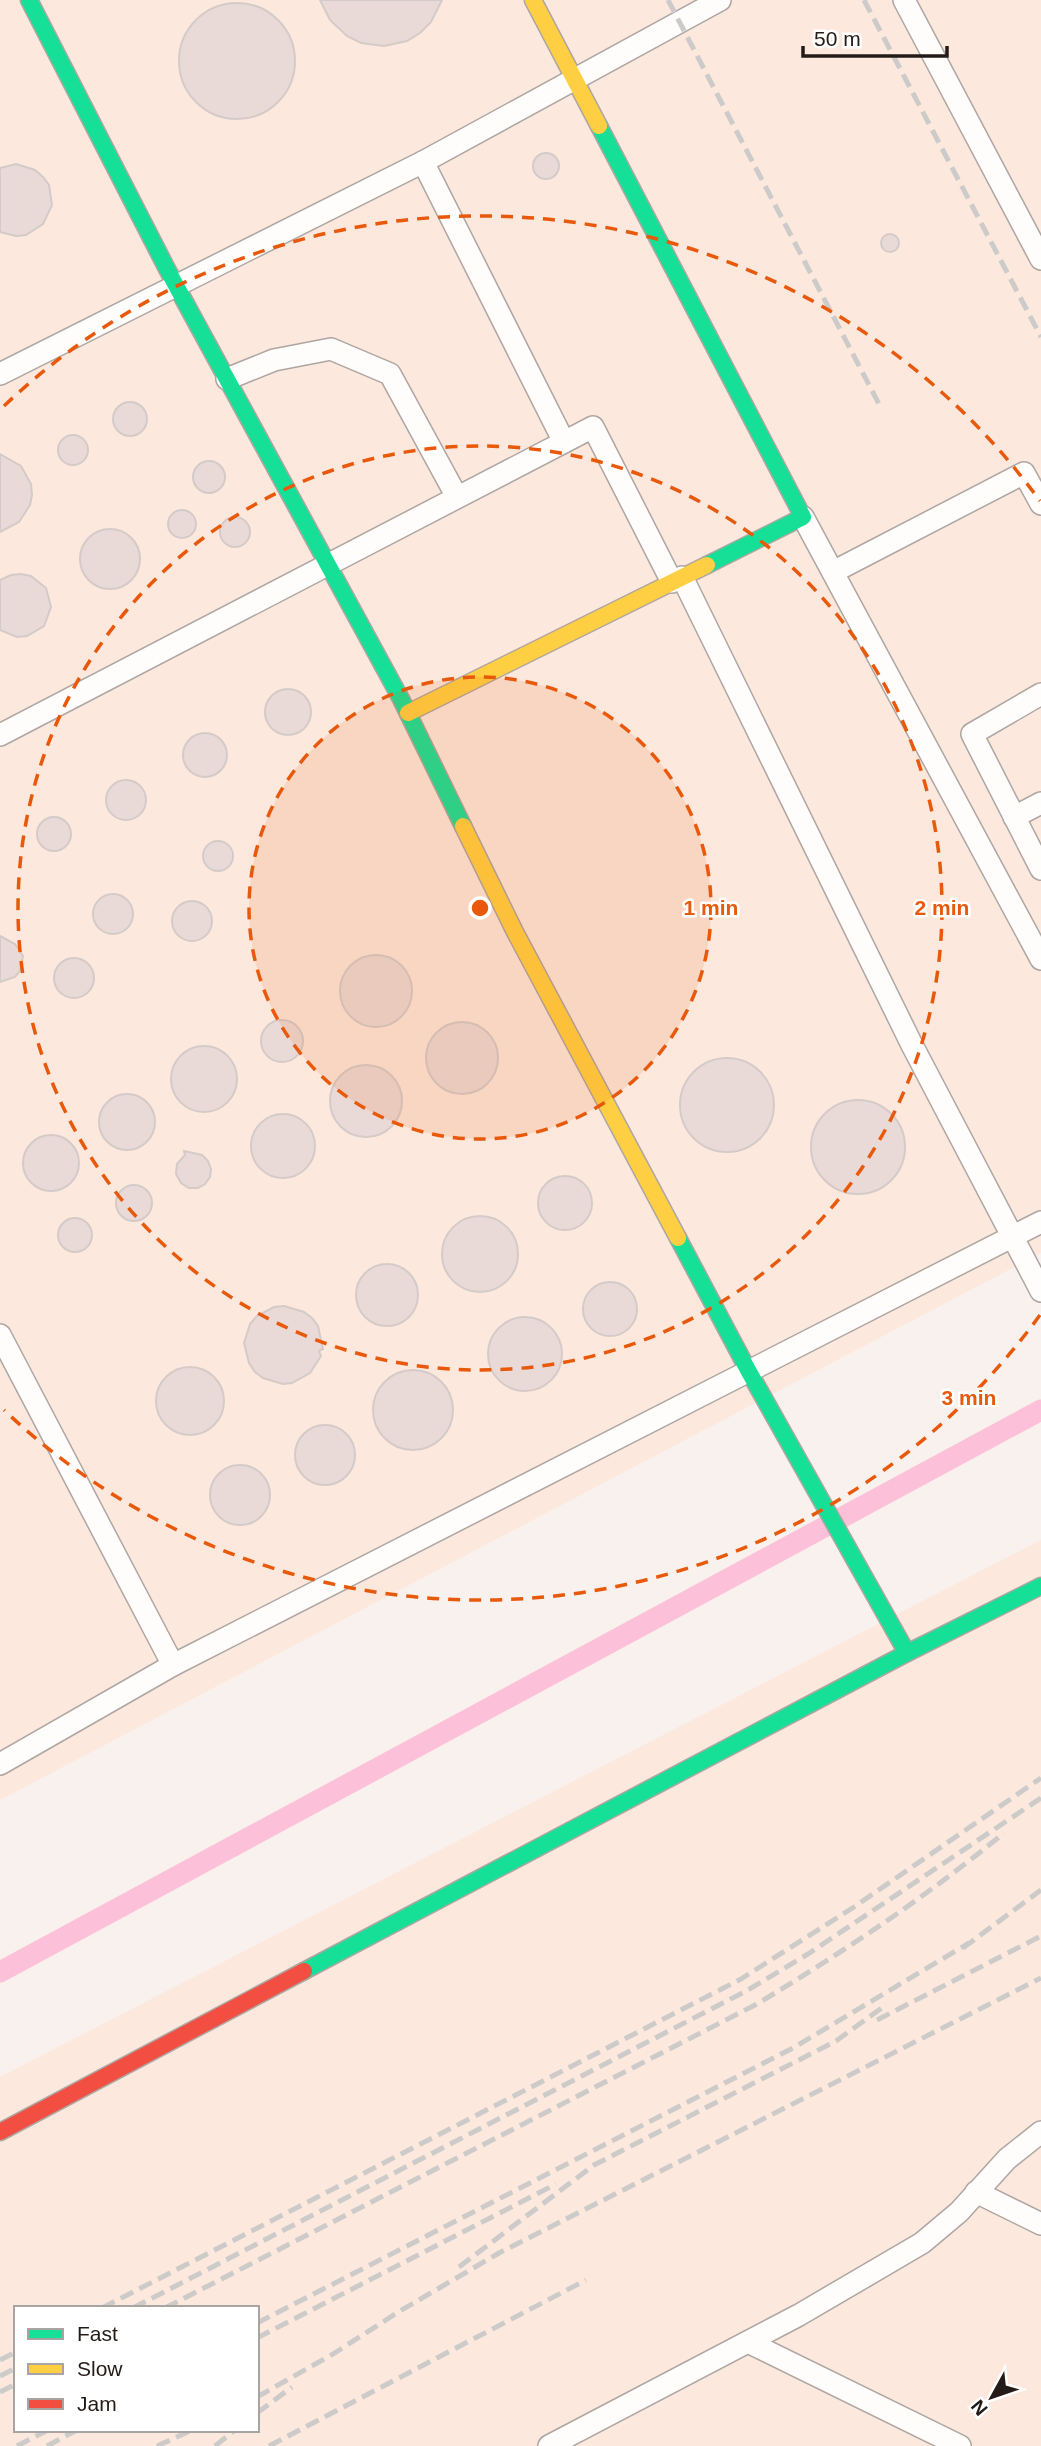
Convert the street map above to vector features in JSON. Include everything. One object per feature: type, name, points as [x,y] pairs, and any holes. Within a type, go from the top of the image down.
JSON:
[{"type":"street","points":[[29,0],[176,286],[408,713],[515,932],[748,1370],[907,1653]]},
{"type":"street","points":[[533,0],[803,517],[1041,959]]},
{"type":"street","points":[[0,374],[423,162],[720,0]]},
{"type":"street","points":[[904,0],[1041,259]]},
{"type":"street","points":[[423,162],[564,442]]},
{"type":"street","points":[[227,379],[274,360],[331,349],[390,374],[457,498]]},
{"type":"street","points":[[0,735],[593,427],[677,580],[905,1033],[1041,1291]]},
{"type":"street","points":[[833,572],[1024,473],[1041,504]]},
{"type":"street","points":[[408,713],[803,517]]},
{"type":"street","points":[[1041,694],[972,734],[1041,869]]},
{"type":"street","points":[[1014,817],[1041,803]]},
{"type":"street","points":[[0,1764],[173,1665],[1041,1222]]},
{"type":"street","points":[[0,1335],[173,1665]]},
{"type":"street","points":[[0,2132],[907,1653],[1041,1586]]},
{"type":"street","points":[[549,2446],[799,2315],[922,2243],[959,2212],[1007,2159],[1041,2132]]},
{"type":"street","points":[[976,2192],[1041,2224]]},
{"type":"street","points":[[748,2342],[960,2446]]},
{"type":"shaded area","points":[[0,0],[1041,0],[1041,1253],[0,1800]]},
{"type":"shaded area","points":[[1041,1540],[1041,2446],[0,2446],[0,2077]]},
{"type":"building","points":[[320,0],[442,0],[431,22],[420,33],[407,41],[384,46],[361,43],[347,36],[330,20]]},
{"type":"building","points":[[237,3],[259,8],[278,20],[290,39],[295,61],[290,83],[278,102],[259,114],[237,119],[215,114],[196,102],[184,83],[179,61],[184,39],[196,20],[215,8]]},
{"type":"building","points":[[546,153],[555,157],[559,166],[555,175],[546,179],[537,175],[533,166],[537,157]]},
{"type":"building","points":[[16,164],[35,170],[43,177],[49,185],[52,205],[43,224],[26,235],[16,236],[0,232],[0,168]]},
{"type":"building","points":[[890,234],[896,237],[899,243],[896,249],[890,252],[884,249],[881,243],[884,237]]},
{"type":"building","points":[[130,402],[142,407],[147,419],[142,431],[130,436],[118,431],[113,419],[118,407]]},
{"type":"building","points":[[73,435],[84,439],[88,450],[84,461],[73,465],[62,461],[58,450],[62,439]]},
{"type":"building","points":[[0,454],[21,466],[31,484],[32,495],[30,505],[19,522],[0,532]]},
{"type":"building","points":[[209,461],[220,466],[225,477],[220,488],[209,493],[198,488],[193,477],[198,466]]},
{"type":"building","points":[[182,510],[192,514],[196,524],[192,534],[182,538],[172,534],[168,524],[172,514]]},
{"type":"building","points":[[235,517],[241,518],[249,526],[249,538],[241,546],[235,547],[229,546],[221,538],[220,532],[221,526],[229,518]]},
{"type":"building","points":[[104,529],[116,529],[135,542],[140,559],[138,571],[127,584],[116,589],[104,589],[85,576],[80,565],[80,553],[93,534]]},
{"type":"building","points":[[21,574],[31,576],[46,588],[51,607],[44,626],[27,636],[17,637],[0,630],[0,580]]},
{"type":"building","points":[[288,689],[304,696],[311,712],[304,728],[288,735],[272,728],[265,712],[272,696]]},
{"type":"building","points":[[205,733],[220,740],[227,755],[220,770],[205,777],[190,770],[183,755],[190,740]]},
{"type":"building","points":[[126,780],[140,786],[146,800],[140,814],[126,820],[112,814],[106,800],[112,786]]},
{"type":"building","points":[[54,817],[66,822],[71,834],[66,846],[54,851],[42,846],[37,834],[42,822]]},
{"type":"building","points":[[218,841],[229,845],[233,856],[229,867],[218,871],[207,867],[203,856],[207,845]]},
{"type":"building","points":[[113,894],[127,900],[133,914],[127,928],[113,934],[99,928],[93,914],[99,900]]},
{"type":"building","points":[[192,901],[206,907],[212,921],[206,935],[192,941],[178,935],[172,921],[178,907]]},
{"type":"building","points":[[0,936],[15,944],[23,956],[20,971],[15,977],[0,982]]},
{"type":"building","points":[[369,955],[383,955],[402,965],[412,984],[412,998],[402,1017],[383,1027],[369,1027],[350,1017],[340,998],[340,984],[350,965]]},
{"type":"building","points":[[74,958],[88,964],[94,978],[88,992],[74,998],[60,992],[54,978],[60,964]]},
{"type":"building","points":[[282,1020],[297,1026],[303,1041],[297,1056],[282,1062],[267,1056],[261,1041],[267,1026]]},
{"type":"building","points":[[462,1022],[476,1025],[488,1032],[495,1044],[498,1058],[495,1072],[488,1084],[476,1091],[462,1094],[448,1091],[436,1084],[429,1072],[426,1058],[429,1044],[436,1032],[448,1025]]},
{"type":"building","points":[[198,1046],[210,1046],[228,1055],[235,1066],[235,1092],[228,1103],[217,1110],[198,1112],[185,1107],[176,1098],[171,1085],[171,1073],[176,1060],[185,1051]]},
{"type":"building","points":[[727,1058],[745,1062],[760,1072],[770,1087],[774,1105],[770,1123],[760,1138],[745,1148],[727,1152],[709,1148],[694,1138],[684,1123],[680,1105],[684,1087],[694,1072],[709,1062]]},
{"type":"building","points":[[359,1065],[373,1065],[392,1075],[402,1094],[402,1108],[392,1127],[373,1137],[359,1137],[340,1127],[330,1108],[330,1094],[340,1075]]},
{"type":"building","points":[[127,1094],[138,1096],[147,1102],[153,1111],[153,1133],[147,1142],[138,1148],[127,1150],[116,1148],[107,1142],[101,1133],[99,1122],[101,1111],[107,1102],[116,1096]]},
{"type":"building","points":[[858,1100],[876,1104],[891,1114],[901,1129],[905,1147],[901,1165],[891,1180],[876,1190],[858,1194],[840,1190],[825,1180],[815,1165],[811,1147],[815,1129],[825,1114],[840,1104]]},
{"type":"building","points":[[283,1114],[301,1120],[309,1128],[315,1146],[309,1164],[301,1172],[283,1178],[265,1172],[257,1164],[251,1146],[257,1128],[265,1120]]},
{"type":"building","points":[[51,1135],[62,1137],[71,1143],[77,1152],[77,1174],[71,1183],[62,1189],[51,1191],[40,1189],[31,1183],[25,1174],[23,1163],[25,1152],[31,1143],[40,1137]]},
{"type":"building","points":[[184,1151],[202,1155],[208,1161],[210,1177],[198,1188],[189,1188],[181,1183],[176,1174],[177,1164],[185,1155]]},
{"type":"building","points":[[565,1176],[584,1184],[592,1203],[584,1222],[565,1230],[546,1222],[538,1203],[546,1184]]},
{"type":"building","points":[[134,1185],[147,1190],[152,1203],[147,1216],[134,1221],[121,1216],[116,1203],[121,1190]]},
{"type":"building","points":[[480,1216],[495,1219],[507,1227],[515,1239],[518,1254],[515,1269],[507,1281],[495,1289],[480,1292],[465,1289],[453,1281],[445,1269],[442,1254],[445,1239],[453,1227],[465,1219]]},
{"type":"building","points":[[75,1218],[87,1223],[92,1235],[87,1247],[75,1252],[63,1247],[58,1235],[63,1223]]},
{"type":"building","points":[[381,1264],[393,1264],[409,1273],[416,1283],[416,1307],[409,1317],[393,1326],[381,1326],[370,1321],[361,1312],[356,1301],[356,1289],[361,1278],[370,1269]]},
{"type":"building","points":[[610,1282],[629,1290],[637,1309],[629,1328],[610,1336],[591,1328],[583,1309],[591,1290]]},
{"type":"building","points":[[284,1306],[304,1312],[312,1318],[318,1326],[323,1349],[319,1351],[321,1356],[310,1373],[292,1383],[283,1384],[263,1378],[255,1372],[249,1363],[244,1343],[250,1324],[257,1316],[274,1307]]},
{"type":"building","points":[[518,1317],[532,1317],[546,1323],[556,1333],[562,1354],[556,1375],[546,1385],[532,1391],[518,1391],[504,1385],[494,1375],[488,1361],[488,1347],[494,1333],[504,1323]]},
{"type":"building","points":[[190,1367],[203,1370],[214,1377],[221,1388],[224,1401],[221,1414],[214,1425],[203,1432],[190,1435],[177,1432],[166,1425],[159,1414],[156,1401],[159,1388],[166,1377],[177,1370]]},
{"type":"building","points":[[405,1370],[421,1370],[442,1381],[453,1402],[453,1418],[442,1439],[421,1450],[405,1450],[391,1444],[379,1432],[373,1418],[373,1402],[379,1388],[391,1376]]},
{"type":"building","points":[[325,1425],[342,1430],[350,1438],[355,1455],[350,1472],[342,1480],[325,1485],[308,1480],[300,1472],[295,1455],[300,1438],[308,1430]]},
{"type":"building","points":[[240,1465],[257,1470],[265,1478],[270,1495],[265,1512],[257,1520],[240,1525],[223,1520],[215,1512],[210,1495],[215,1478],[223,1470]]},
{"type":"waterway","points":[[0,1972],[1041,1410]]},
{"type":"railway","points":[[668,0],[879,404]]},
{"type":"railway","points":[[864,0],[1041,337]]},
{"type":"railway","points":[[106,2306],[741,1979],[854,1907],[1041,1778]]},
{"type":"railway","points":[[137,2306],[748,1990],[808,1954],[1041,1798]]},
{"type":"railway","points":[[169,2306],[755,2005],[883,1924],[1004,1833]]},
{"type":"railway","points":[[963,1948],[1041,1890]]},
{"type":"railway","points":[[877,2020],[1041,1936]]},
{"type":"railway","points":[[259,2322],[793,2048],[969,1943]]},
{"type":"railway","points":[[259,2396],[499,2253],[1041,1978]]},
{"type":"railway","points":[[459,2267],[594,2165],[836,2041],[887,2004]]},
{"type":"railway","points":[[259,2337],[556,2184]]},
{"type":"railway","points":[[269,2446],[586,2280]]},
{"type":"railway","points":[[0,2360],[14,2353]]},
{"type":"railway","points":[[0,2376],[14,2369]]},
{"type":"railway","points":[[0,2392],[14,2385]]},
{"type":"railway","points":[[259,2412],[292,2387]]},
{"type":"railway","points":[[17,2446],[44,2432]]},
{"type":"railway","points":[[47,2446],[73,2432]]},
{"type":"railway","points":[[157,2446],[188,2432]]},
{"type":"railway","points":[[215,2446],[232,2432]]},
{"type":"traffic: fast","points":[[29,0],[167,269],[401,699],[463,826]]},
{"type":"traffic: fast","points":[[599,126],[803,517],[707,565]]},
{"type":"traffic: fast","points":[[678,1238],[748,1370],[907,1653]]},
{"type":"traffic: fast","points":[[304,1971],[907,1653],[1041,1586]]},
{"type":"traffic: slow","points":[[533,0],[599,126]]},
{"type":"traffic: slow","points":[[408,713],[707,565]]},
{"type":"traffic: slow","points":[[463,826],[515,932],[678,1238]]},
{"type":"traffic: jam","points":[[0,2132],[304,1971]]}]
